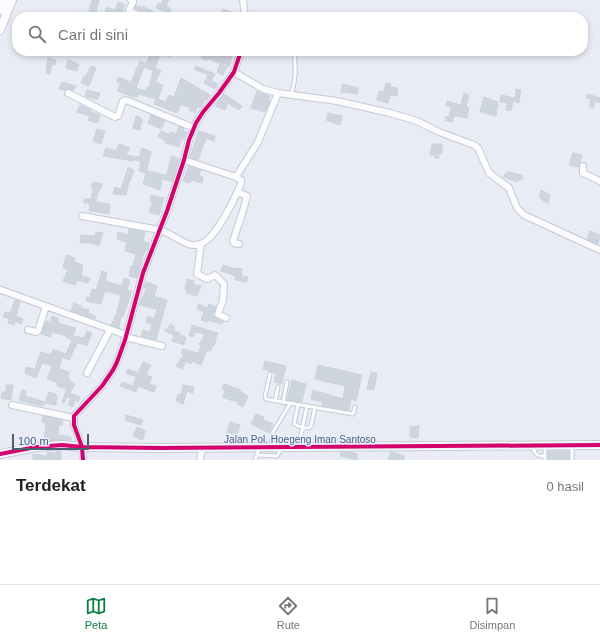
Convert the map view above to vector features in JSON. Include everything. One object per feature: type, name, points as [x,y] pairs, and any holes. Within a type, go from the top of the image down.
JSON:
[{"type":"street","points":[[0,10],[4,0]]},
{"type":"street","points":[[0,30],[12,0]]},
{"type":"street","points":[[131,0],[133,2],[129,10],[132,12]]},
{"type":"street","points":[[243,0],[244,12]]},
{"type":"street","points":[[83,460],[82,447],[74,424],[74,418],[113,370],[125,336],[143,273],[168,211],[189,140],[194,128],[204,112],[234,72],[239,56]]},
{"type":"street","points":[[234,72],[257,86],[278,93],[336,101],[390,113],[417,121],[439,132],[474,145],[478,148],[489,173],[509,188],[520,212],[600,250]]},
{"type":"street","points":[[68,93],[115,117],[118,116],[123,101],[126,100],[194,128]]},
{"type":"street","points":[[236,177],[258,142],[278,93]]},
{"type":"street","points":[[82,216],[160,230],[188,244],[201,244],[210,237],[227,213],[241,180],[184,160]]},
{"type":"street","points":[[583,166],[583,173],[600,181]]},
{"type":"street","points":[[237,192],[247,196],[244,211],[233,241],[234,243],[239,244]]},
{"type":"street","points":[[201,244],[197,274],[207,279],[215,276],[224,284],[223,302],[218,314],[226,318]]},
{"type":"street","points":[[1,290],[125,336],[162,346]]},
{"type":"street","points":[[28,330],[38,331],[46,306]]},
{"type":"street","points":[[87,373],[110,330]]},
{"type":"street","points":[[12,405],[74,418]]},
{"type":"street","name":"Jalan Pol. Hoegeng Iman Santoso","points":[[0,454],[55,446],[202,447],[258,451],[271,447],[600,445]]},
{"type":"street","points":[[200,460],[202,447]]},
{"type":"lane","points":[[291,95],[296,69],[294,56]]},
{"type":"lane","points":[[270,374],[264,396],[266,399],[353,414],[355,408]]},
{"type":"lane","points":[[283,403],[287,382]]},
{"type":"lane","points":[[275,401],[278,387]]},
{"type":"lane","points":[[271,447],[273,432],[290,404]]},
{"type":"lane","points":[[298,405],[294,424],[303,428],[309,428],[315,407]]},
{"type":"lane","points":[[299,447],[307,406]]},
{"type":"lane","points":[[533,445],[534,453],[545,458],[544,446]]},
{"type":"lane","points":[[572,446],[572,460]]},
{"type":"lane","points":[[255,460],[258,451],[277,456],[282,447]]},
{"type":"building","points":[[92,0],[99,0],[96,12],[88,12]]},
{"type":"building","points":[[163,0],[169,0],[166,6],[171,8],[170,12],[156,8],[158,3],[161,4]]},
{"type":"building","points":[[118,2],[125,5],[122,11],[124,12],[105,12],[107,7],[115,10]]},
{"type":"building","points":[[136,6],[144,7],[153,11],[142,12],[135,8]]},
{"type":"building","points":[[223,9],[231,12],[222,12]]},
{"type":"building","points":[[150,56],[159,56],[155,68],[161,71],[155,82],[163,85],[158,99],[166,102],[169,95],[174,97],[181,78],[210,95],[200,108],[198,106],[195,113],[189,110],[190,108],[181,104],[177,113],[154,104],[156,99],[138,94],[137,97],[133,97],[117,91],[121,83],[117,82],[119,77],[131,82],[140,61],[146,64]],"holes":[[[144,67],[153,71],[149,88],[147,87],[146,91],[136,88]]]},
{"type":"building","points":[[202,56],[232,56],[229,67],[227,66],[223,75],[217,72],[220,64],[208,58],[208,60],[201,58]]},
{"type":"building","points":[[48,58],[56,60],[55,65],[52,64],[50,74],[46,73]]},
{"type":"building","points":[[68,60],[79,64],[77,71],[66,68]]},
{"type":"building","points":[[91,66],[96,68],[89,86],[81,83]]},
{"type":"building","points":[[196,66],[215,74],[211,81],[218,84],[215,89],[204,83],[208,75],[194,69]]},
{"type":"building","points":[[62,82],[76,86],[73,91],[68,89],[59,89]]},
{"type":"building","points":[[386,83],[391,84],[390,87],[398,88],[397,96],[390,95],[388,103],[377,100],[379,91],[384,92]]},
{"type":"building","points":[[342,84],[358,88],[358,94],[341,92]]},
{"type":"building","points":[[516,89],[521,90],[519,103],[513,101],[511,111],[506,110],[507,103],[500,102],[501,95],[515,98]]},
{"type":"building","points":[[87,90],[100,93],[97,100],[85,96]]},
{"type":"building","points":[[257,91],[270,96],[268,100],[270,101],[265,112],[251,108]]},
{"type":"building","points":[[464,93],[469,95],[466,107],[469,108],[467,118],[454,116],[452,122],[445,120],[446,116],[449,117],[451,107],[446,106],[447,101],[461,105]]},
{"type":"building","points":[[224,94],[242,106],[239,110],[228,103],[225,110],[215,106]]},
{"type":"building","points":[[588,94],[600,98],[600,103],[595,101],[593,108],[589,106],[591,99],[586,98]]},
{"type":"building","points":[[484,97],[498,102],[496,116],[480,112]]},
{"type":"building","points":[[80,105],[91,110],[90,112],[100,115],[97,123],[88,120],[90,116],[77,112]]},
{"type":"building","points":[[328,113],[342,116],[340,125],[326,120]]},
{"type":"building","points":[[151,115],[165,121],[161,129],[148,123]]},
{"type":"building","points":[[136,116],[142,118],[140,130],[133,128]]},
{"type":"building","points":[[179,126],[184,129],[183,131],[187,132],[184,139],[181,139],[179,147],[165,143],[166,141],[158,137],[161,131],[170,135],[171,132],[176,134]]},
{"type":"building","points":[[97,129],[105,131],[101,144],[93,141]]},
{"type":"building","points":[[199,131],[215,136],[214,141],[206,138],[198,160],[190,157]]},
{"type":"building","points":[[119,144],[130,148],[126,155],[139,157],[142,148],[151,152],[146,173],[139,171],[141,162],[133,159],[133,161],[103,156],[106,148],[116,151]]},
{"type":"building","points":[[432,144],[442,144],[442,153],[438,155],[439,158],[435,158],[434,155],[430,155]]},
{"type":"building","points":[[573,153],[582,155],[578,167],[569,165]]},
{"type":"building","points":[[171,156],[180,159],[172,182],[162,179],[160,190],[143,184],[147,171],[167,175]]},
{"type":"building","points":[[189,166],[201,170],[199,176],[203,177],[202,183],[191,180],[190,183],[183,181]]},
{"type":"building","points":[[128,168],[134,170],[126,195],[113,194],[115,187],[121,189]]},
{"type":"building","points":[[507,172],[522,175],[523,179],[520,179],[517,182],[503,177]]},
{"type":"building","points":[[93,182],[102,184],[100,191],[98,190],[96,202],[110,204],[109,214],[89,211],[90,203],[84,203],[84,199],[91,199],[93,189],[91,188]]},
{"type":"building","points":[[541,190],[550,195],[548,203],[539,197]]},
{"type":"building","points":[[151,195],[164,198],[159,215],[149,212],[153,201],[150,201]]},
{"type":"building","points":[[129,229],[145,232],[143,242],[149,243],[143,256],[137,278],[129,276],[136,254],[125,251],[127,242],[117,239],[118,232],[128,235]]},
{"type":"building","points":[[590,231],[600,235],[598,244],[587,239]]},
{"type":"building","points":[[96,232],[103,233],[99,246],[92,243],[80,243],[81,235],[95,236]]},
{"type":"building","points":[[66,255],[75,258],[74,262],[83,265],[81,276],[90,278],[88,283],[77,280],[75,285],[63,281],[68,269],[63,268]]},
{"type":"building","points":[[223,265],[236,269],[242,269],[241,276],[248,277],[246,282],[235,280],[236,276],[221,271]]},
{"type":"building","points":[[102,271],[107,273],[105,281],[122,286],[124,278],[130,280],[127,290],[132,291],[123,317],[121,317],[119,328],[111,325],[117,312],[121,295],[105,291],[101,304],[86,301],[87,297],[90,298],[92,289],[96,290]]},
{"type":"building","points":[[187,279],[194,281],[193,284],[201,286],[197,296],[186,293],[187,291],[185,290]]},
{"type":"building","points":[[146,282],[157,286],[154,296],[167,300],[156,340],[141,336],[143,330],[150,332],[152,324],[146,322],[148,316],[154,319],[157,309],[139,305],[147,288],[144,288]]},
{"type":"building","points":[[15,300],[20,302],[16,316],[23,319],[21,324],[15,321],[14,325],[8,323],[9,319],[3,317],[5,312],[10,313]]},
{"type":"building","points":[[74,303],[81,306],[80,308],[89,310],[88,313],[96,316],[95,319],[71,311]]},
{"type":"building","points":[[199,304],[207,308],[209,304],[216,307],[212,315],[223,322],[222,324],[208,320],[207,322],[201,320],[204,312],[197,309]]},
{"type":"building","points":[[52,316],[59,319],[58,323],[76,328],[73,336],[84,338],[87,331],[92,333],[87,345],[77,343],[69,360],[62,357],[59,369],[69,372],[67,377],[75,384],[70,393],[80,397],[78,402],[75,400],[73,407],[68,405],[71,399],[67,397],[64,403],[62,402],[67,389],[57,386],[58,383],[47,379],[52,366],[42,363],[36,378],[25,373],[26,367],[35,369],[41,352],[51,355],[53,349],[66,354],[72,340],[66,337],[67,336],[52,332],[50,337],[41,334],[46,321],[50,322]]},
{"type":"building","points":[[170,324],[175,327],[173,331],[186,337],[184,345],[172,341],[174,335],[165,331],[165,329],[168,329]]},
{"type":"building","points":[[192,325],[218,333],[215,340],[216,341],[210,351],[207,350],[201,365],[192,361],[191,364],[186,361],[182,369],[176,366],[184,354],[181,353],[183,349],[198,353],[201,347],[199,345],[205,334],[195,332],[193,337],[189,336]]},
{"type":"building","points":[[265,361],[286,366],[282,384],[274,382],[276,373],[263,369]]},
{"type":"building","points":[[143,362],[151,365],[146,375],[152,377],[149,384],[156,386],[154,392],[138,386],[136,392],[120,386],[122,382],[133,386],[136,377],[126,373],[128,369],[138,373]]},
{"type":"building","points":[[318,365],[362,375],[356,401],[351,399],[349,410],[322,406],[323,402],[311,399],[313,390],[343,399],[345,386],[315,379]]},
{"type":"building","points":[[371,372],[377,373],[374,390],[367,389]]},
{"type":"building","points":[[292,380],[306,384],[302,402],[287,400]]},
{"type":"building","points":[[224,384],[241,390],[241,392],[248,396],[243,407],[237,404],[238,402],[223,398],[225,390],[222,389]]},
{"type":"building","points":[[6,385],[13,385],[11,400],[1,398],[2,392],[6,392]]},
{"type":"building","points":[[183,385],[194,387],[193,393],[187,391],[183,404],[176,401],[178,394],[181,395]]},
{"type":"building","points":[[22,390],[26,391],[25,396],[45,402],[43,406],[19,400]]},
{"type":"building","points":[[49,392],[57,395],[56,405],[45,403]]},
{"type":"building","points":[[256,414],[264,417],[263,420],[273,424],[269,433],[251,424]]},
{"type":"building","points":[[126,415],[143,420],[141,425],[125,420]]},
{"type":"building","points":[[43,416],[63,420],[62,425],[59,425],[58,435],[71,437],[71,440],[44,441],[46,423],[42,422]]},
{"type":"building","points":[[230,422],[240,425],[237,435],[227,432]]},
{"type":"building","points":[[419,426],[418,438],[410,437],[410,427]]},
{"type":"building","points":[[137,427],[146,431],[142,440],[133,436]]},
{"type":"building","points":[[56,451],[61,451],[61,460],[33,460],[33,454],[47,456],[47,452],[56,453]]},
{"type":"building","points":[[548,451],[569,451],[569,460],[548,460]]},
{"type":"building","points":[[341,452],[358,454],[357,460],[340,456]]},
{"type":"building","points":[[391,452],[404,456],[404,460],[388,460]]},
{"type":"cycle path","points":[[83,460],[82,447],[74,425],[74,416],[102,386],[117,362],[125,340],[143,273],[167,211],[189,140],[196,123],[203,112],[234,72],[239,56]]},
{"type":"cycle path","points":[[0,454],[36,447],[62,445],[82,447],[160,448],[600,445]]}]
